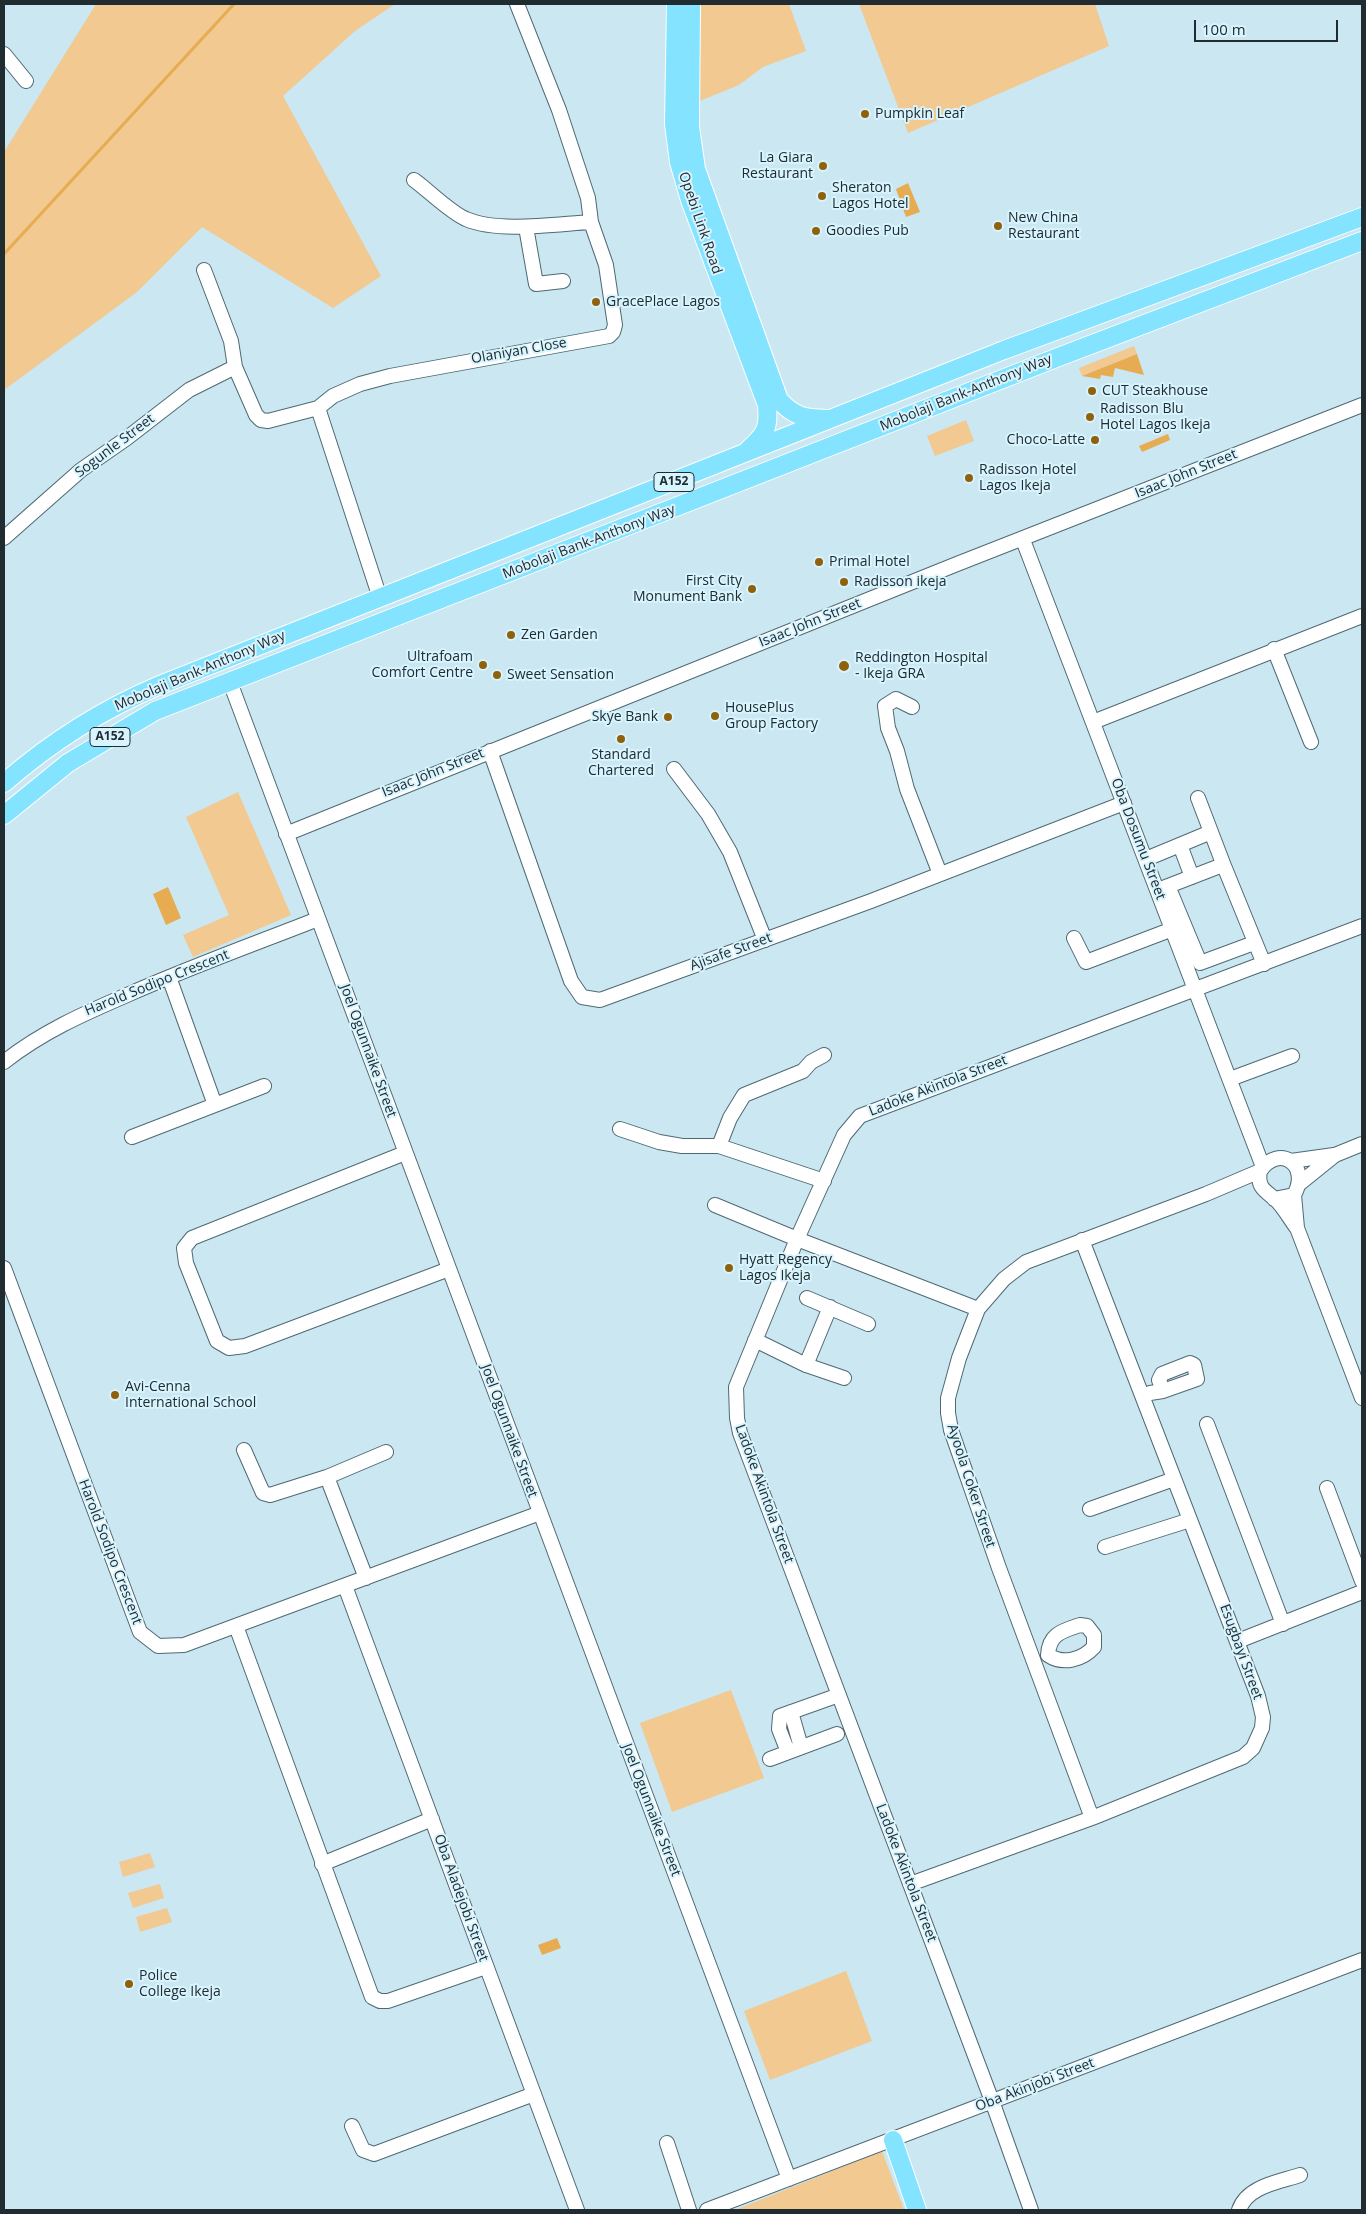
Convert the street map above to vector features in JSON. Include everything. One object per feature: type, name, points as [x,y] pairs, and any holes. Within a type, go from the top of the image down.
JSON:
[{"type":"main road","name":"Opebi Link Road","points":[[676,4],[674,124],[679,162],[690,200],[767,405],[769,422],[763,437],[744,454]]},
{"type":"main road","name":"Opebi Link Road","points":[[691,4],[691,134],[696,169],[702,190],[780,400],[790,412],[805,418],[833,419]]},
{"type":"main road","name":"Mobolaji Bank-Anthony Way","points":[[4,783],[76,728],[126,700],[1004,350],[1362,218]]},
{"type":"main road","name":"Mobolaji Bank-Anthony Way","points":[[4,815],[46,779],[155,711],[1056,358],[1362,241]]},
{"type":"main road","points":[[1046,335],[1040,342],[1042,354],[1056,358]]},
{"type":"main road","points":[[1004,350],[1020,352],[1023,357],[1021,367],[1011,376]]},
{"type":"main road","points":[[893,2140],[917,2210]]},
{"type":"street","name":"Olaniyan Close","points":[[318,408],[333,396],[360,384],[390,376],[609,336],[613,332],[615,325],[606,265],[591,222],[588,198],[562,118],[517,4]]},
{"type":"street","points":[[4,54],[26,81]]},
{"type":"street","points":[[414,180],[463,218],[489,226],[526,227],[591,222]]},
{"type":"street","points":[[526,227],[536,284],[563,281]]},
{"type":"street","points":[[204,270],[231,341],[235,367],[260,420],[268,421],[318,408],[380,598]]},
{"type":"street","name":"Sogunle Street","points":[[4,538],[81,470],[127,438],[189,390],[235,367]]},
{"type":"street","name":"Isaac John Street","points":[[286,834],[490,750],[1362,405]]},
{"type":"street","name":"Oba Dosumu Street","points":[[1022,540],[1146,859],[1170,930],[1230,1079],[1261,1169]]},
{"type":"street","points":[[1093,722],[1274,649],[1362,616]]},
{"type":"street","points":[[1274,649],[1311,742]]},
{"type":"street","name":"Joel Ogunnaike Street","points":[[230,682],[789,2179]]},
{"type":"street","points":[[912,707],[896,699],[885,706],[888,728],[897,751],[907,789],[940,874]]},
{"type":"street","name":"Ajisafe Street","points":[[490,750],[571,981],[582,997],[600,1000],[765,940],[1124,803]]},
{"type":"street","points":[[674,769],[708,814],[730,852],[765,940]]},
{"type":"street","points":[[1198,798],[1254,943],[1264,964]]},
{"type":"street","points":[[1146,859],[1211,832]]},
{"type":"street","points":[[1180,845],[1192,877]]},
{"type":"street","points":[[1224,866],[1166,887],[1200,963],[1254,943]]},
{"type":"street","name":"Harold Sodipo Crescent","points":[[4,1062],[28,1042],[63,1023],[169,977],[318,919]]},
{"type":"street","name":"Ladoke Akintola Street","points":[[1031,2210],[992,2101],[740,1434],[737,1418],[736,1387],[797,1239],[844,1134],[860,1116],[1362,926]]},
{"type":"street","points":[[1074,938],[1086,962],[1170,930]]},
{"type":"street","points":[[169,977],[216,1105]]},
{"type":"street","points":[[719,1146],[730,1118],[744,1095],[803,1071],[811,1062],[824,1055]]},
{"type":"street","points":[[1230,1079],[1292,1056]]},
{"type":"street","points":[[132,1137],[264,1086]]},
{"type":"street","points":[[620,1129],[659,1142],[682,1146],[719,1146],[824,1181]]},
{"type":"street","points":[[1251,1139],[1286,1160],[1299,1171],[1296,1190],[1297,1228]]},
{"type":"street","points":[[1362,1144],[1335,1155],[1268,1162],[1261,1169],[1260,1185],[1263,1191],[1274,1199],[1297,1228],[1362,1398]]},
{"type":"street","points":[[405,1153],[192,1238],[184,1248],[186,1263],[217,1341],[229,1348],[244,1346],[449,1269]]},
{"type":"street","points":[[1274,1199],[1296,1190],[1335,1155]]},
{"type":"street","name":"Ayoola Coker Street","points":[[1092,1818],[1041,1658],[998,1568],[951,1430],[948,1398],[959,1358],[978,1309],[1004,1278],[1026,1262],[1206,1194],[1261,1169]]},
{"type":"street","points":[[715,1205],[978,1309]]},
{"type":"street","name":"Esugbayi Street","points":[[910,1884],[1092,1818],[1243,1757],[1253,1748],[1262,1728],[1263,1717],[1258,1696],[1238,1641],[1082,1240]]},
{"type":"street","name":"Harold Sodipo Crescent","points":[[4,1268],[140,1632],[158,1646],[184,1645],[540,1513]]},
{"type":"street","points":[[807,1298],[868,1324]]},
{"type":"street","points":[[806,1365],[830,1307]]},
{"type":"street","points":[[755,1340],[806,1365],[844,1378]]},
{"type":"street","points":[[1207,1424],[1283,1624]]},
{"type":"street","points":[[244,1450],[263,1493],[270,1495],[327,1477],[386,1452]]},
{"type":"street","points":[[327,1477],[366,1578]]},
{"type":"street","points":[[1090,1509],[1174,1479]]},
{"type":"street","points":[[1326,1488],[1362,1581]]},
{"type":"street","points":[[1105,1546],[1190,1520]]},
{"type":"street","name":"Oba Aladejobi Street","points":[[345,1586],[577,2210]]},
{"type":"street","points":[[1238,1641],[1362,1592]]},
{"type":"street","points":[[236,1626],[372,1997],[380,2001],[388,2001],[486,1967]]},
{"type":"street","points":[[794,1749],[791,1712],[838,1695]]},
{"type":"street","points":[[770,1759],[837,1734]]},
{"type":"street","points":[[322,1864],[432,1819]]},
{"type":"street","name":"Oba Akinjobi Street","points":[[707,2210],[1362,1960]]},
{"type":"street","points":[[352,2126],[364,2150],[374,2154],[534,2094]]},
{"type":"street","points":[[667,2143],[689,2210]]},
{"type":"street","points":[[1239,2210],[1244,2198],[1254,2191],[1300,2175]]},
{"type":"shaded area","points":[[96,4],[395,4],[355,31],[283,96],[381,276],[333,308],[202,227],[137,292],[4,390],[4,152]]},
{"type":"shaded area","points":[[699,4],[789,4],[806,51],[763,67],[739,85],[697,102],[700,40]]},
{"type":"shaded area","points":[[859,4],[1095,4],[1109,46],[908,133]]},
{"type":"shaded area","points":[[908,183],[920,212],[906,217],[896,189]]},
{"type":"shaded area","points":[[1134,346],[1137,354],[1082,376],[1079,368]]},
{"type":"shaded area","points":[[1137,354],[1144,375],[1115,368],[1113,377],[1101,375],[1100,379],[1082,376]]},
{"type":"shaded area","points":[[966,420],[974,441],[935,456],[927,436]]},
{"type":"shaded area","points":[[1168,434],[1170,440],[1142,452],[1139,446]]},
{"type":"shaded area","points":[[238,792],[291,915],[193,957],[183,935],[229,915],[186,817]]},
{"type":"shaded area","points":[[168,887],[181,918],[166,925],[153,894]]},
{"type":"shaded area","points":[[731,1690],[764,1778],[672,1812],[640,1723]]},
{"type":"shaded area","points":[[150,1853],[155,1867],[123,1877],[119,1862]]},
{"type":"shaded area","points":[[160,1884],[164,1898],[133,1908],[128,1893]]},
{"type":"shaded area","points":[[167,1908],[172,1922],[140,1932],[136,1917]]},
{"type":"shaded area","points":[[557,1938],[561,1948],[542,1955],[538,1945]]},
{"type":"shaded area","points":[[846,1971],[872,2041],[770,2080],[744,2011]]},
{"type":"shaded area","points":[[882,2151],[904,2210],[735,2210]]},
{"type":"waterway","points":[[4,254],[234,4]]},
{"type":"place","name":"Pumpkin Leaf","points":[[865,114]]},
{"type":"place","name":"La Giara Restaurant","points":[[823,166]]},
{"type":"place","name":"Sheraton Lagos Hotel","points":[[822,196]]},
{"type":"place","name":"New China Restaurant","points":[[998,226]]},
{"type":"place","name":"Goodies Pub","points":[[816,231]]},
{"type":"place","name":"GracePlace Lagos","points":[[596,302]]},
{"type":"place","name":"CUT Steakhouse","points":[[1092,391]]},
{"type":"place","name":"Radisson Blu Hotel Lagos Ikeja","points":[[1090,417]]},
{"type":"place","name":"Choco-Latte","points":[[1095,440]]},
{"type":"place","name":"Radisson Hotel Lagos Ikeja","points":[[969,478]]},
{"type":"place","name":"Primal Hotel","points":[[819,562]]},
{"type":"place","name":"Radisson ikeja","points":[[844,582]]},
{"type":"place","name":"First City Monument Bank","points":[[752,589]]},
{"type":"place","name":"Zen Garden","points":[[511,635]]},
{"type":"place","name":"Ultrafoam Comfort Centre","points":[[483,665]]},
{"type":"place","name":"Reddington Hospital - Ikeja GRA","points":[[844,666]]},
{"type":"place","name":"Sweet Sensation","points":[[497,675]]},
{"type":"place","name":"HousePlus Group Factory","points":[[715,716]]},
{"type":"place","name":"Skye Bank","points":[[668,717]]},
{"type":"place","name":"Standard Chartered","points":[[621,739]]},
{"type":"place","name":"Hyatt Regency Lagos Ikeja","points":[[729,1268]]},
{"type":"place","name":"Avi-Cenna International School","points":[[115,1395]]},
{"type":"place","name":"Police College Ikeja","points":[[129,1984]]}]
